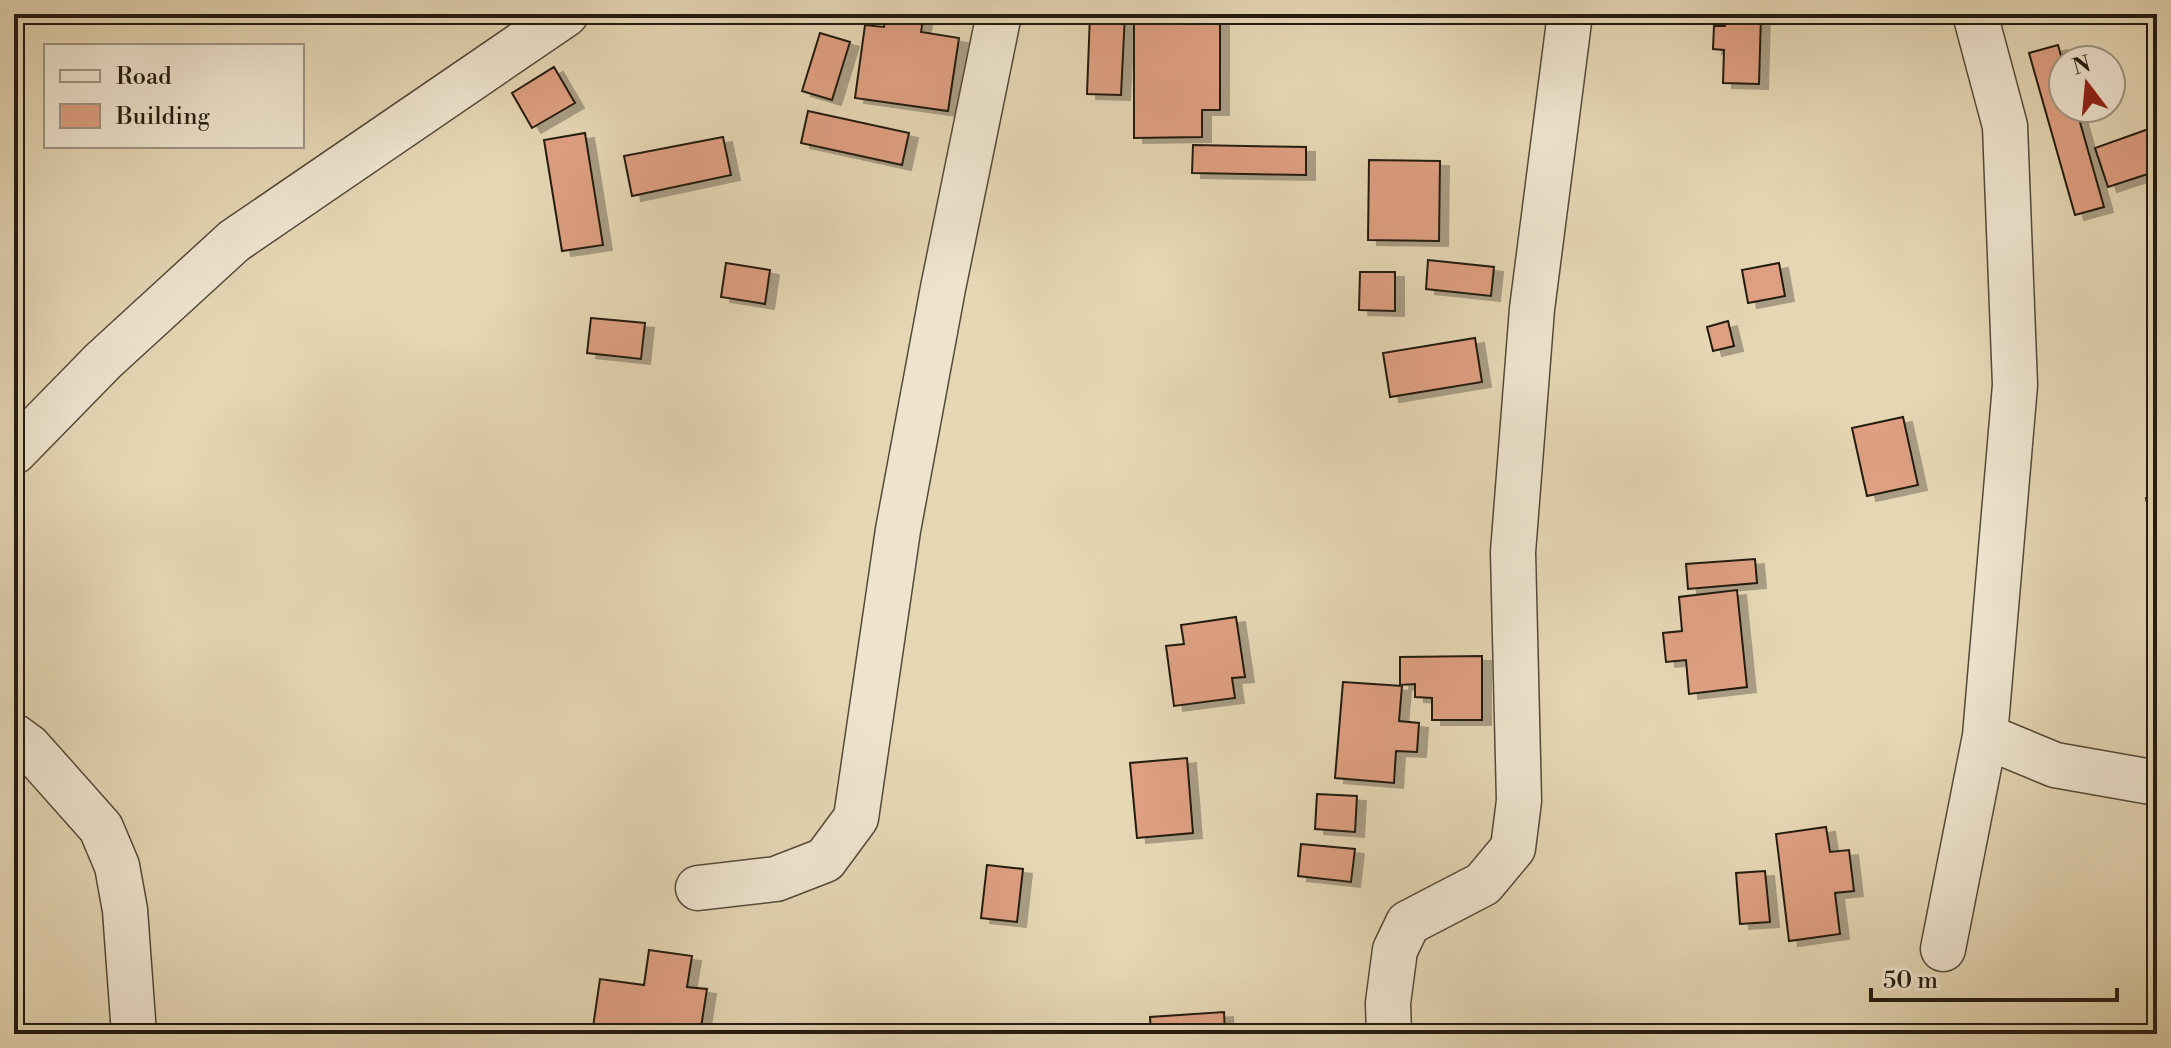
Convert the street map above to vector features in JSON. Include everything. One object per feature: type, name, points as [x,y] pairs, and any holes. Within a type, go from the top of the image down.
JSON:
[{"type":"street","points":[[14,452],[103,361],[234,241],[566,14]]},
{"type":"street","points":[[698,888],[776,879],[825,860],[856,818],[898,530],[999,14]]},
{"type":"street","points":[[1389,1034],[1388,1003],[1395,950],[1408,923],[1483,884],[1513,848],[1519,801],[1513,552],[1532,309],[1570,14]]},
{"type":"street","points":[[1943,949],[1985,736],[2015,385],[2005,126],[1975,14]]},
{"type":"street","points":[[14,736],[29,747],[101,828],[117,866],[125,910],[134,1034]]},
{"type":"street","points":[[1985,736],[2055,765],[2157,783]]},
{"type":"building","points":[[839,14],[876,14],[876,18]]},
{"type":"building","points":[[886,14],[924,14],[921,32],[959,38],[948,111],[855,98],[865,25],[884,27]]},
{"type":"building","points":[[1090,14],[1125,14],[1121,95],[1087,94]]},
{"type":"building","points":[[1134,14],[1220,14],[1220,110],[1202,110],[1202,137],[1134,138]]},
{"type":"building","points":[[1726,14],[1761,14],[1759,84],[1723,83],[1724,50],[1713,49],[1714,26],[1725,26]]},
{"type":"building","points":[[820,33],[850,42],[832,100],[802,91]]},
{"type":"building","points":[[2047,48],[2047,116],[2029,53]]},
{"type":"building","points":[[554,67],[575,103],[532,128],[512,93]]},
{"type":"building","points":[[808,111],[909,133],[902,165],[801,143]]},
{"type":"building","points":[[2049,124],[2081,124],[2104,207],[2075,215]]},
{"type":"building","points":[[2157,126],[2157,171],[2108,187],[2095,148]]},
{"type":"building","points":[[585,133],[603,245],[562,251],[544,140]]},
{"type":"building","points":[[723,137],[731,175],[632,196],[624,156]]},
{"type":"building","points":[[1193,145],[1306,147],[1306,175],[1192,173]]},
{"type":"building","points":[[1369,160],[1440,161],[1439,241],[1368,240]]},
{"type":"building","points":[[1428,260],[1494,267],[1491,296],[1426,289]]},
{"type":"building","points":[[726,263],[770,270],[765,304],[721,297]]},
{"type":"building","points":[[1779,263],[1785,296],[1748,303],[1742,270]]},
{"type":"building","points":[[1360,272],[1395,272],[1395,311],[1359,310]]},
{"type":"building","points":[[591,318],[645,323],[641,359],[587,353]]},
{"type":"building","points":[[1728,321],[1734,346],[1713,351],[1707,327]]},
{"type":"building","points":[[1475,338],[1482,382],[1390,397],[1383,353]]},
{"type":"building","points":[[1903,417],[1918,485],[1867,496],[1852,428]]},
{"type":"building","points":[[2157,496],[2157,552],[2146,498]]},
{"type":"building","points":[[1755,559],[1757,583],[1688,589],[1686,564]]},
{"type":"building","points":[[1737,590],[1747,687],[1689,694],[1686,660],[1666,662],[1663,633],[1682,631],[1679,597]]},
{"type":"building","points":[[1236,617],[1245,677],[1232,678],[1235,698],[1174,706],[1166,646],[1184,644],[1181,625]]},
{"type":"building","points":[[1482,656],[1482,720],[1432,720],[1432,698],[1415,697],[1415,684],[1400,685],[1400,657]]},
{"type":"building","points":[[1343,682],[1402,686],[1399,721],[1419,723],[1417,752],[1396,751],[1394,783],[1335,778]]},
{"type":"building","points":[[1187,758],[1193,833],[1137,838],[1130,763]]},
{"type":"building","points":[[1317,794],[1357,796],[1355,832],[1315,829]]},
{"type":"building","points":[[1826,827],[1830,852],[1849,850],[1854,891],[1835,893],[1840,934],[1789,941],[1776,834]]},
{"type":"building","points":[[1301,844],[1355,849],[1351,882],[1298,876]]},
{"type":"building","points":[[987,865],[1023,869],[1017,922],[981,918]]},
{"type":"building","points":[[1765,871],[1770,922],[1740,924],[1736,873]]},
{"type":"building","points":[[649,950],[692,956],[687,987],[707,989],[700,1034],[592,1034],[600,979],[644,985]]},
{"type":"building","points":[[1224,1012],[1225,1034],[1151,1034],[1150,1017]]}]
